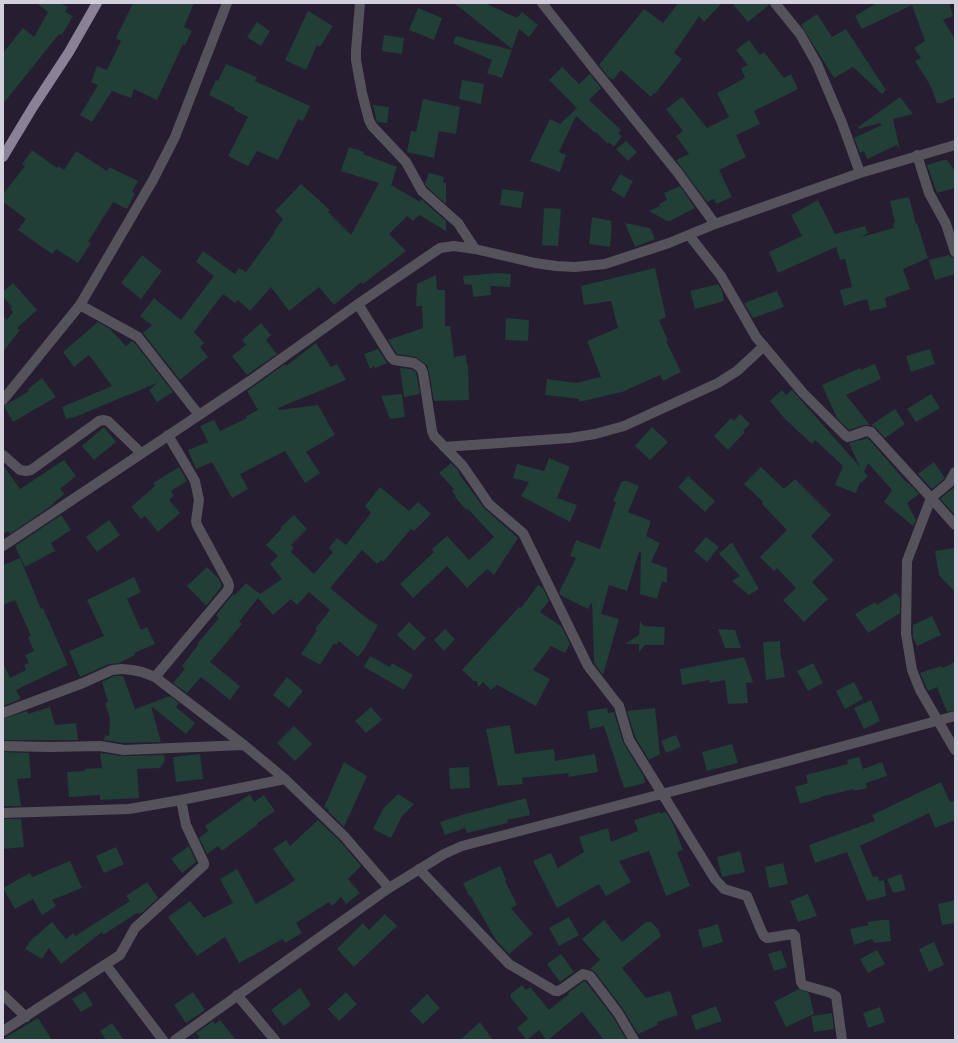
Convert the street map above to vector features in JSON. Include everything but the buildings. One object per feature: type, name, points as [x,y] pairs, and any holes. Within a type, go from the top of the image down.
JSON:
[{"type":"main road","points":[[3,157],[98,3]]},
{"type":"street","points":[[3,400],[80,305],[153,180],[175,137],[227,3]]},
{"type":"street","points":[[360,3],[356,60],[369,120],[372,126],[406,162],[422,192],[458,223],[475,249]]},
{"type":"street","points":[[542,3],[678,173],[716,224]]},
{"type":"street","points":[[775,3],[800,34],[817,64],[842,123],[860,173]]},
{"type":"street","points":[[3,546],[250,381],[440,248],[454,246],[475,249],[535,263],[556,266],[605,264],[860,173],[955,145]]},
{"type":"street","points":[[918,155],[930,193],[946,224],[955,252]]},
{"type":"street","points":[[689,235],[721,276],[764,346],[802,393],[848,437],[866,431],[871,432],[955,525]]},
{"type":"street","points":[[358,304],[391,357],[394,360],[414,363],[421,368],[432,431],[436,439],[463,466],[489,504],[523,533],[588,666],[616,702],[627,736],[720,885],[724,889],[747,896],[764,936],[767,938],[793,934],[795,936],[801,983],[836,996],[842,1040]]},
{"type":"street","points":[[80,305],[138,337],[199,415]]},
{"type":"street","points":[[444,447],[570,438],[595,434],[624,426],[718,383],[737,371],[764,346]]},
{"type":"street","points":[[3,455],[20,470],[31,470],[99,421],[104,420],[108,421],[141,453]]},
{"type":"street","points":[[155,677],[228,590],[229,586],[197,526],[196,521],[199,500],[195,481],[168,435]]},
{"type":"street","points":[[955,472],[949,483],[931,498],[907,561],[906,634],[912,670],[920,690],[955,750]]},
{"type":"street","points":[[3,713],[83,683],[112,670],[132,670],[155,677],[244,745],[284,779],[344,836],[389,888]]},
{"type":"street","points":[[175,1040],[389,888],[444,854],[462,846],[955,716]]},
{"type":"street","points":[[3,746],[100,746],[124,750],[244,745]]},
{"type":"street","points":[[3,813],[119,810],[181,800],[284,779]]},
{"type":"street","points":[[3,1031],[120,955],[135,928],[204,865],[186,825],[181,800]]},
{"type":"street","points":[[419,869],[472,927],[509,964],[555,991],[562,989],[583,974],[590,976],[618,1013],[634,1040]]},
{"type":"street","points":[[106,965],[163,1040]]},
{"type":"street","points":[[3,995],[26,1017]]},
{"type":"street","points":[[237,995],[275,1040]]}]
